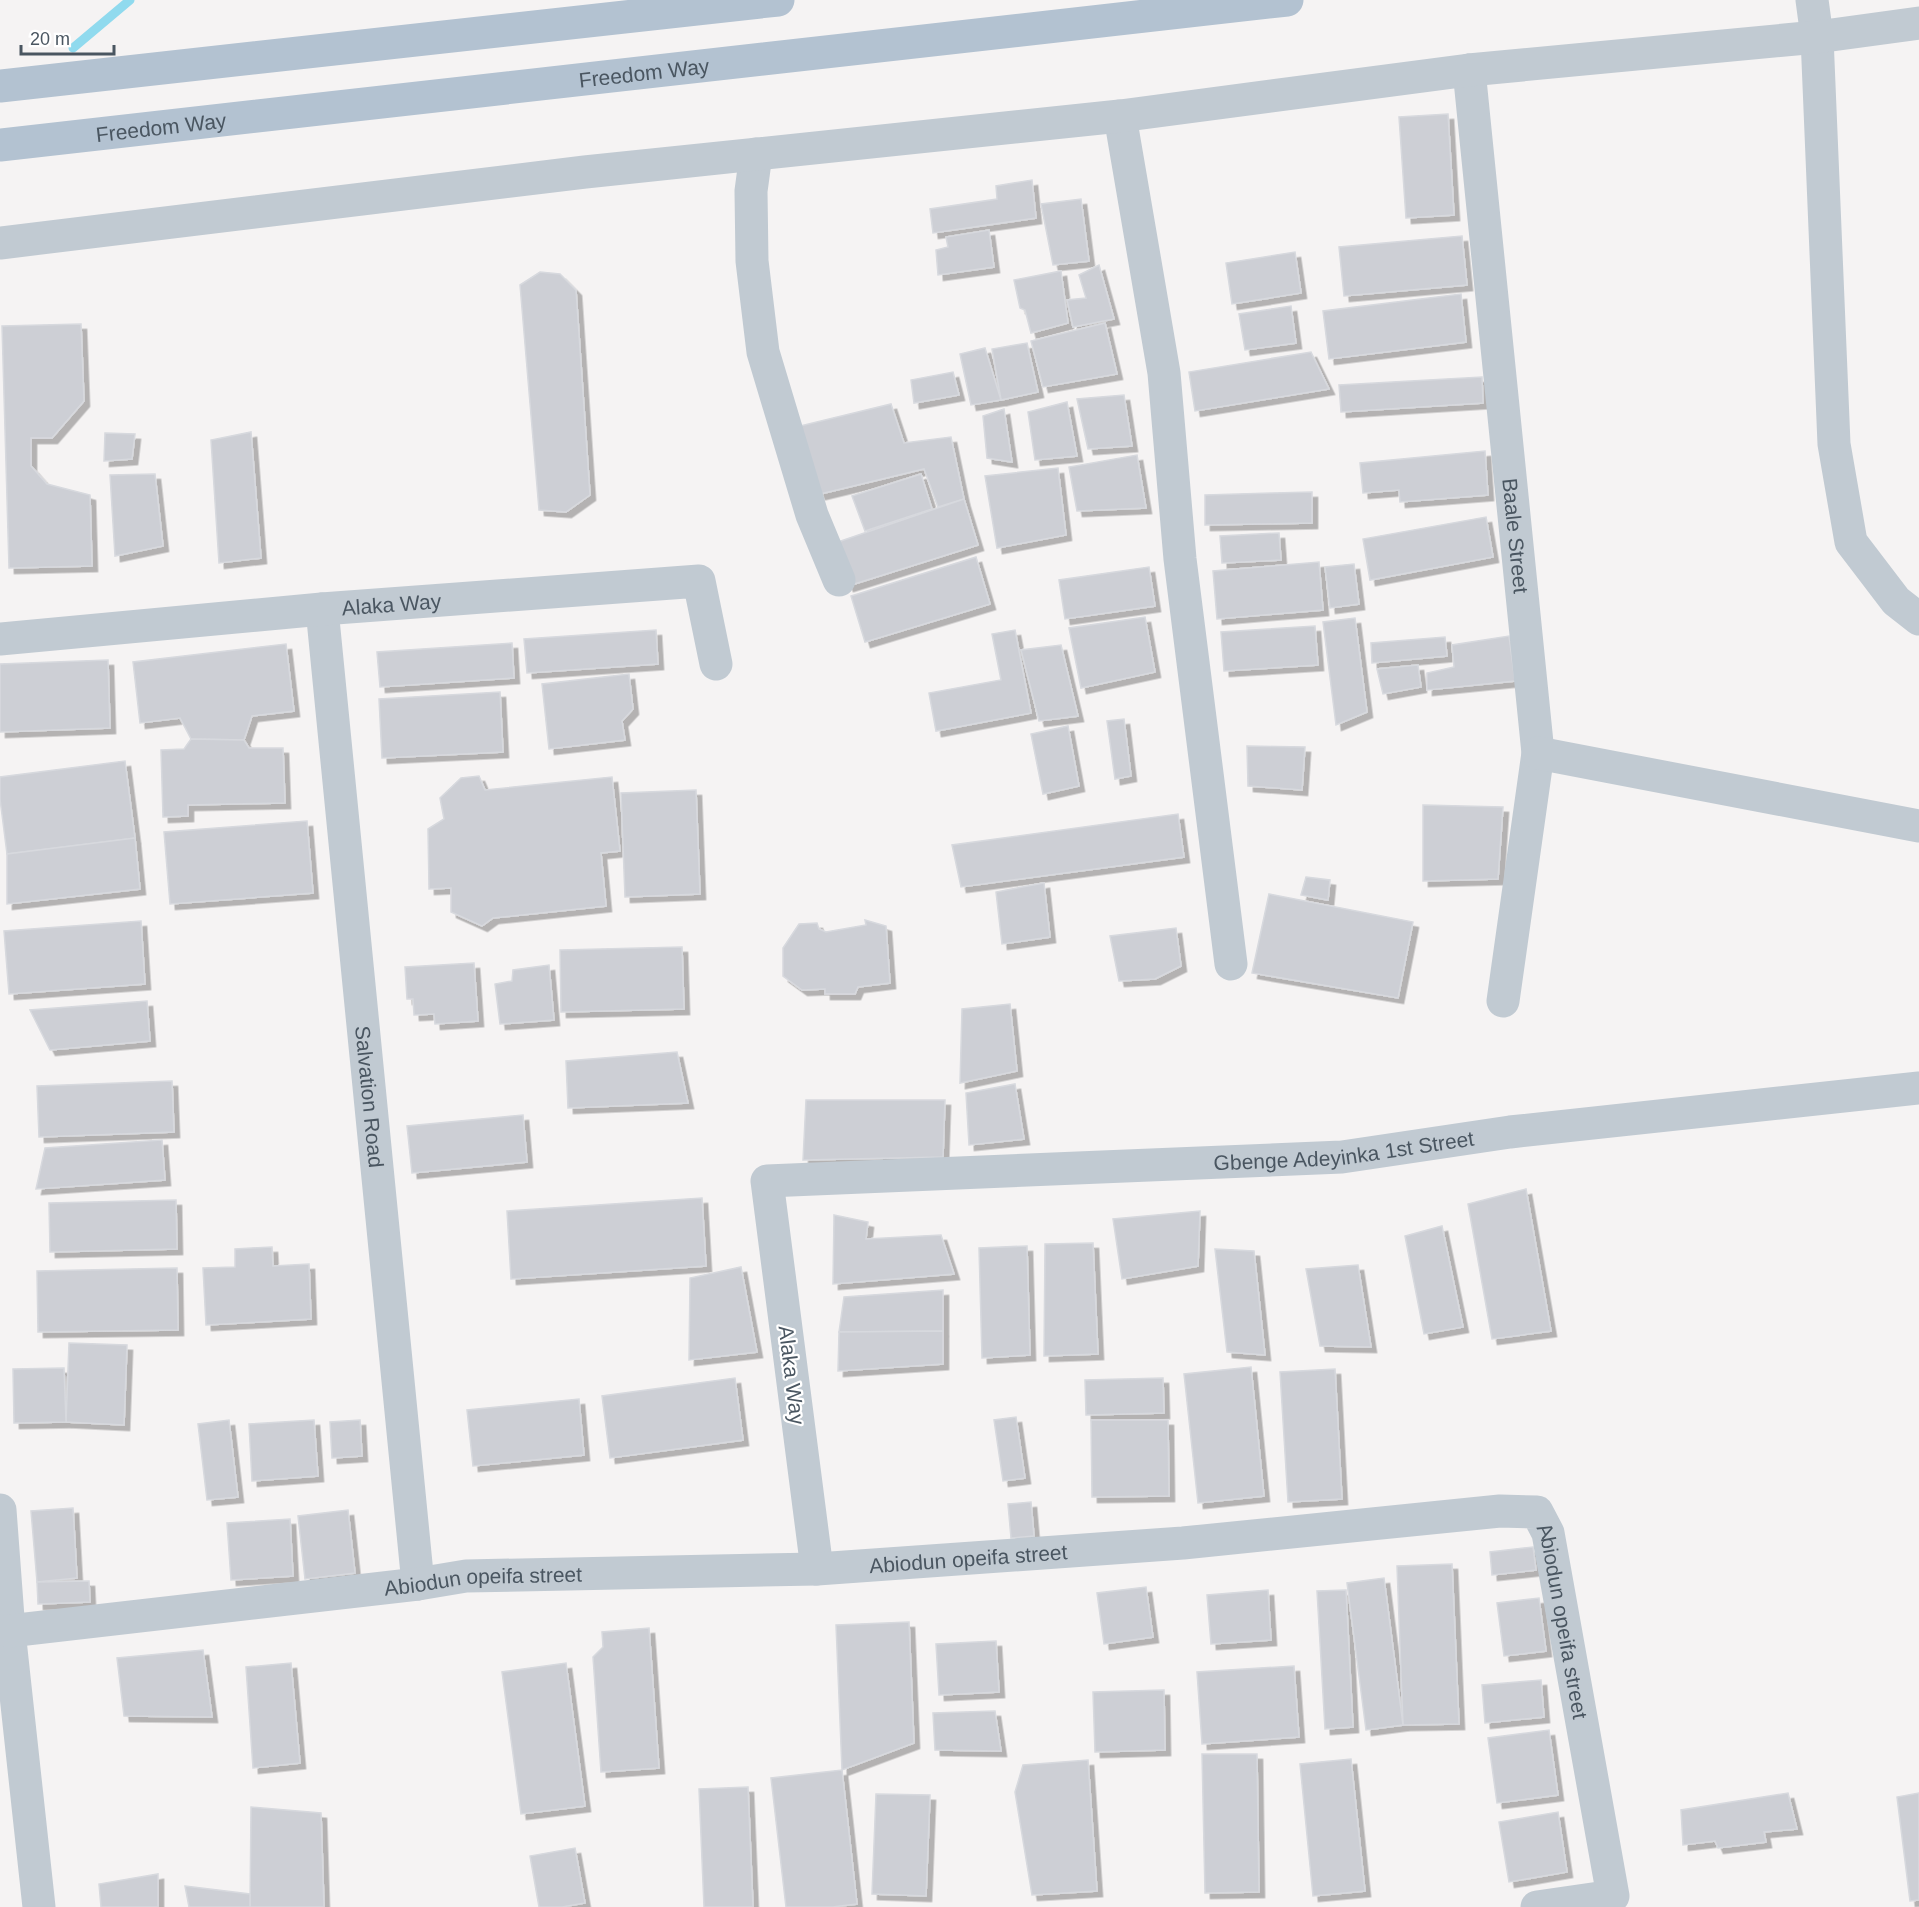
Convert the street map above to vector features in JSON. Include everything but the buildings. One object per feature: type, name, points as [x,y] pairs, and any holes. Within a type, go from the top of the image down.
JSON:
[{"type":"main road","points":[[0,86],[778,0]]},
{"type":"main road","name":"Freedom Way","points":[[0,145],[1287,0]]},
{"type":"street","points":[[1812,0],[1817,37],[1834,444],[1851,542],[1896,601],[1919,619]]},
{"type":"street","points":[[0,243],[585,172],[1120,116],[1469,70],[1817,37],[1919,23]]},
{"type":"street","name":"Baale Street","points":[[1469,70],[1538,753],[1503,1000]]},
{"type":"street","points":[[1120,116],[1164,373],[1180,559],[1231,964]]},
{"type":"street","points":[[756,154],[751,191],[752,261],[763,352],[812,515],[839,580]]},
{"type":"street","name":"Alaka Way","points":[[0,639],[322,609],[699,581],[716,664]]},
{"type":"street","name":"Salvation Road","points":[[322,609],[418,1584]]},
{"type":"street","points":[[1538,753],[1919,826]]},
{"type":"street","name":"Gbenge Adeyinka 1st Street","points":[[767,1181],[1342,1157],[1510,1132],[1919,1088]]},
{"type":"street","name":"Alaka Way","points":[[767,1181],[817,1569]]},
{"type":"street","points":[[0,1510],[9,1631],[39,1907]]},
{"type":"street","name":"Abiodun opeifa street","points":[[9,1631],[418,1584],[466,1576],[817,1569],[1183,1543],[1500,1511],[1537,1512],[1548,1533],[1613,1896],[1537,1907]]},
{"type":"waterway","points":[[73,48],[130,0]]}]
